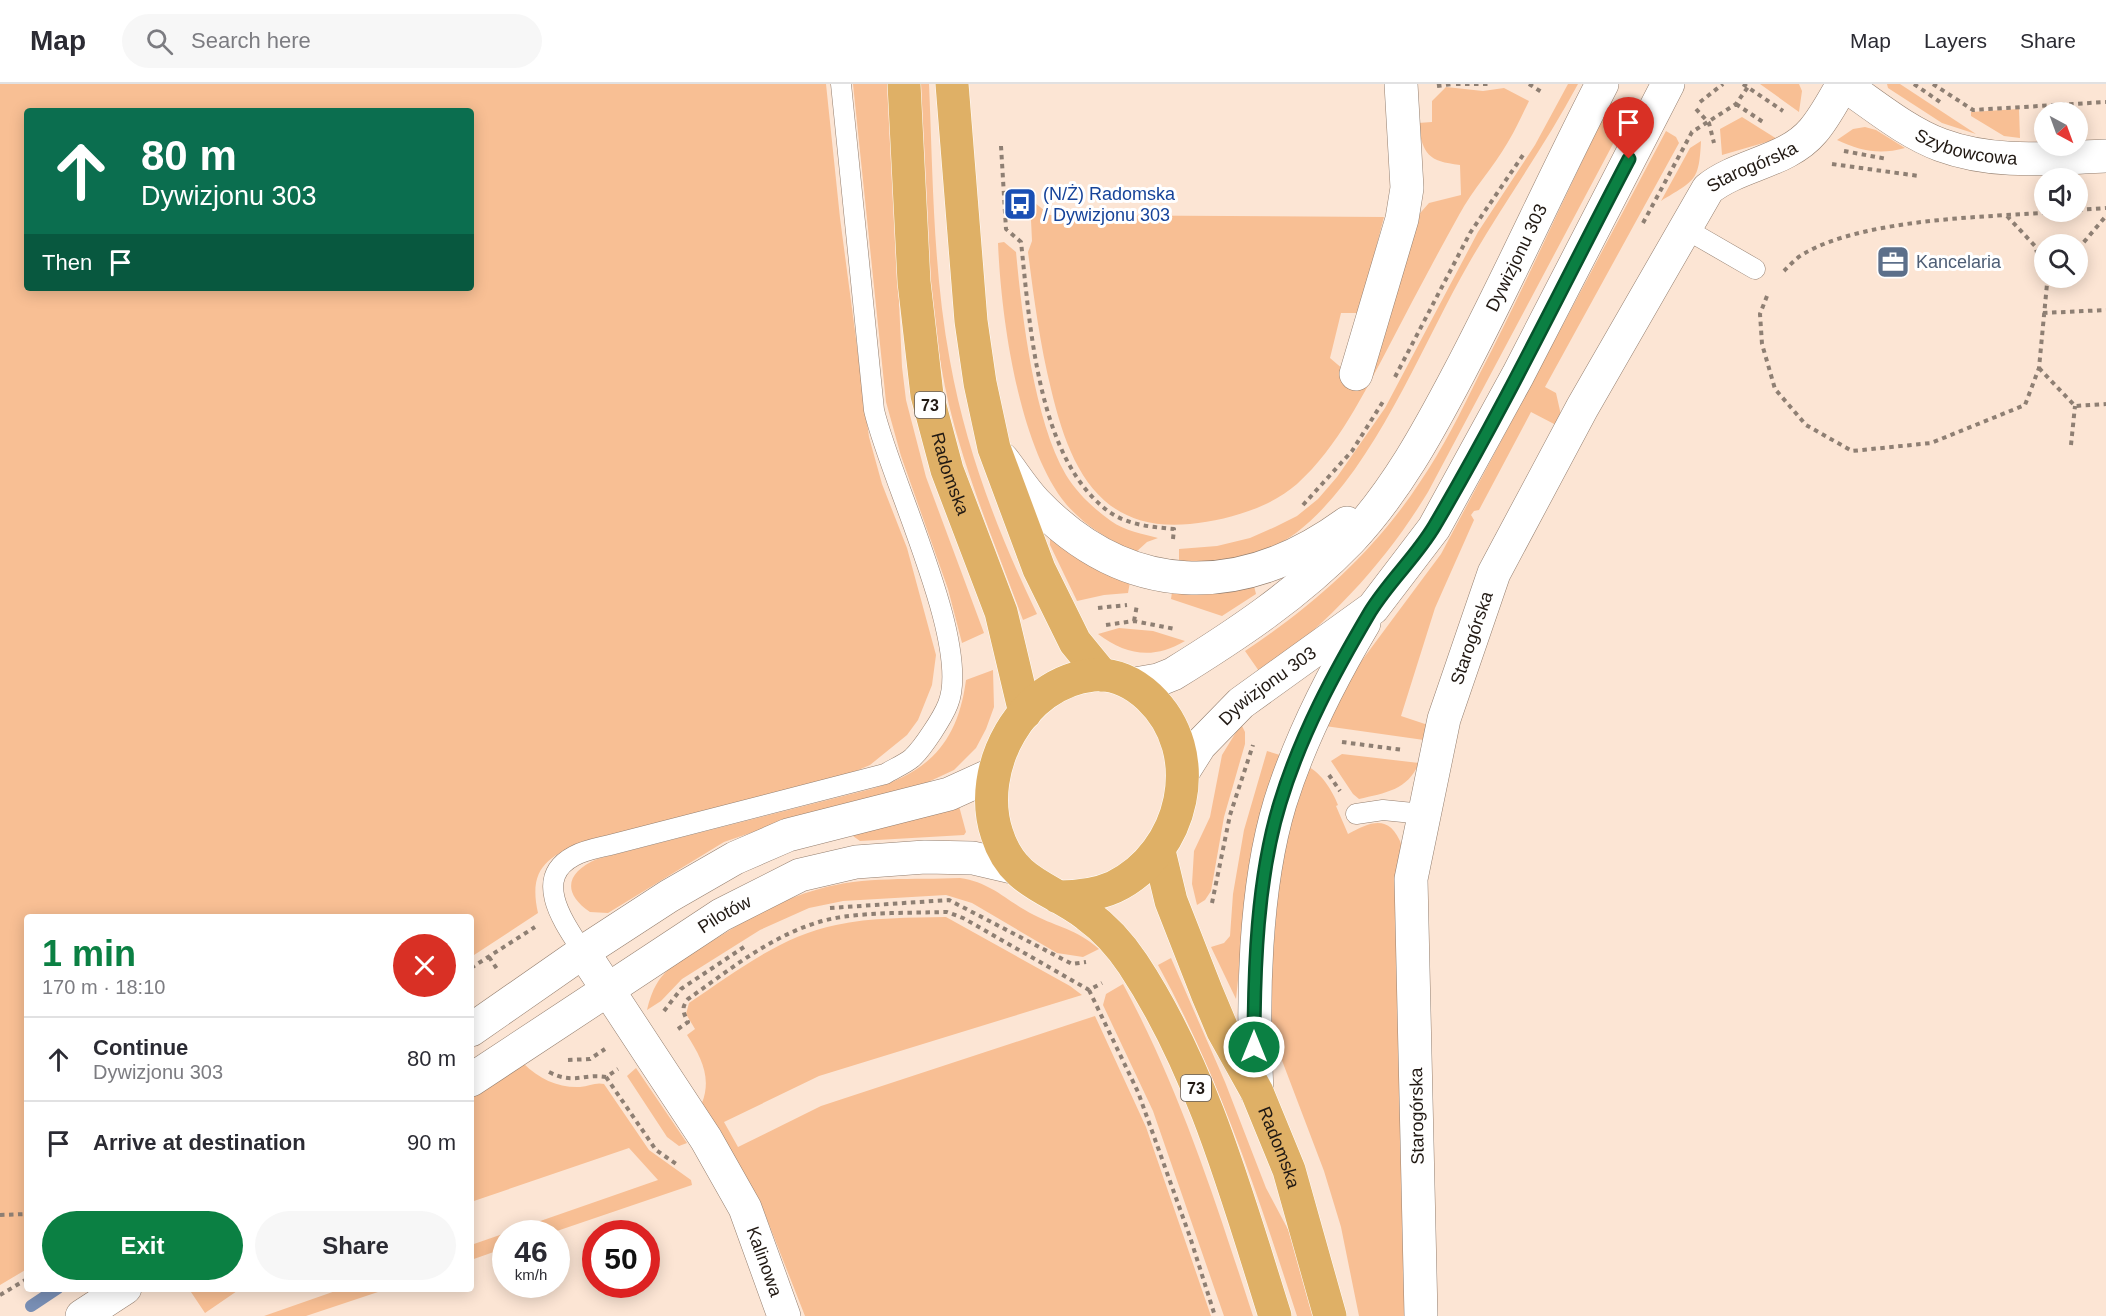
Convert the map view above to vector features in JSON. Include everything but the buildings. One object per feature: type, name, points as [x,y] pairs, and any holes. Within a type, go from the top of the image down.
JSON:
[{"type":"main road","name":"Radomska","points":[[904,84],[914,282],[927,395],[947,470],[1001,612],[1024,713]]},
{"type":"main road","points":[[952,84],[971,321],[980,383],[994,448],[1039,569],[1075,642],[1102,675]]},
{"type":"main road","points":[[1356,374],[1402,219],[1407,188],[1401,84]]},
{"type":"main road","name":"Dywizjonu 303","points":[[1135,684],[1158,680],[1173,674],[1280,603],[1314,575],[1351,538],[1387,494],[1426,435],[1480,334],[1602,84]]},
{"type":"main road","name":"Dywizjonu 303","points":[[1183,772],[1200,745],[1241,703],[1373,608],[1434,528],[1518,375],[1668,84]]},
{"type":"main road","name":"Szybowcowa","points":[[1843,84],[1939,144],[1968,153],[2008,160],[2106,156]]},
{"type":"main road","name":"Starogórska","points":[[1421,1316],[1412,879],[1423,814],[1444,719],[1494,573],[1582,408],[1708,189],[1717,181],[1740,169],[1776,156],[1812,132],[1843,84]]},
{"type":"main road","points":[[994,448],[1034,501],[1060,525],[1091,546],[1131,568],[1179,579],[1205,580],[1265,568],[1323,541],[1387,494]]},
{"type":"main road","points":[[1257,1092],[1254,994],[1264,881],[1279,805],[1312,718],[1335,671],[1373,608]]},
{"type":"main road","name":"73","points":[[1135,684],[1102,675],[1081,676],[1053,688],[1024,713],[1003,745],[993,774],[991,804],[996,834],[1016,867],[1040,889],[1088,915],[1119,945],[1134,966],[1179,1049],[1223,1151],[1275,1316]]},
{"type":"main road","points":[[1058,897],[1090,895],[1113,888],[1135,874],[1159,851],[1177,817],[1183,790],[1179,749],[1165,716],[1135,684]]},
{"type":"main road","points":[[474,1028],[583,952],[669,896],[735,858],[788,836],[950,794],[993,774]]},
{"type":"main road","name":"Radomska","points":[[1159,851],[1171,901],[1211,1002],[1257,1092],[1289,1170],[1330,1316]]},
{"type":"main road","name":"Pilotów","points":[[474,1078],[721,915],[800,875],[856,862],[924,857],[973,858],[1016,867]]},
{"type":"main road","name":"Kalinowa","points":[[583,952],[706,1139],[745,1208],[784,1316]]},
{"type":"main road","points":[[82,1316],[119,1292]]},
{"type":"lane","points":[[583,952],[558,912],[553,899],[555,874],[562,864],[576,855],[885,774],[913,757],[948,704],[953,678],[952,656],[943,615],[881,441],[874,410],[841,84]]},
{"type":"lane","points":[[1684,228],[1755,269]]},
{"type":"lane","points":[[1356,814],[1383,810],[1423,814]]},
{"type":"path","points":[[1456,84],[1489,84]]},
{"type":"path","points":[[1529,84],[1543,93]]},
{"type":"path","points":[[1933,84],[1972,110],[2106,102]]},
{"type":"path","points":[[1692,132],[1736,105],[1747,85],[1785,113]]},
{"type":"path","points":[[1736,105],[1764,123]]},
{"type":"path","points":[[1693,106],[1708,123],[1714,142],[1717,181]]},
{"type":"path","points":[[1001,146],[1006,229],[1021,242],[1035,350],[1045,396],[1063,455],[1091,496],[1109,512],[1127,521],[1174,529]]},
{"type":"path","points":[[2088,209],[2106,208]]},
{"type":"path","points":[[1781,273],[1803,253],[1842,236],[1921,223],[2034,213]]},
{"type":"path","points":[[2007,215],[2034,245]]},
{"type":"path","points":[[2088,237],[2106,216]]},
{"type":"path","points":[[1770,288],[1760,314],[1762,344],[1775,389],[1806,425],[1852,452],[1931,443],[2025,405],[2039,368],[2046,288]]},
{"type":"path","points":[[2043,313],[2106,310]]},
{"type":"path","points":[[2039,368],[2075,406],[2071,445]]},
{"type":"path","points":[[2075,406],[2106,404]]},
{"type":"path","points":[[1093,610],[1137,603],[1147,605]]},
{"type":"path","points":[[1101,626],[1134,621],[1162,625],[1184,632]]},
{"type":"path","points":[[1206,906],[1212,902],[1230,815],[1255,741]]},
{"type":"path","points":[[1333,741],[1410,750]]},
{"type":"path","points":[[1326,769],[1356,814]]},
{"type":"path","points":[[821,910],[844,906],[949,900],[1072,963],[1087,962],[1096,957]]},
{"type":"path","points":[[474,966],[558,912]]},
{"type":"path","points":[[670,1034],[688,1022],[683,1012],[683,1005],[688,999],[744,960],[794,931],[842,917],[947,912],[963,918],[1089,990],[1137,1092],[1190,1237],[1215,1316]]},
{"type":"path","points":[[663,1013],[681,989],[748,944]]},
{"type":"path","points":[[1089,990],[1108,980]]},
{"type":"path","points":[[541,1068],[566,1079],[606,1077],[657,1150],[682,1167]]},
{"type":"path","points":[[0,1215],[24,1214]]},
{"type":"path","points":[[0,1295],[24,1281]]},
{"type":"shaded area","points":[[0,84],[826,84],[840,218],[869,437],[882,484],[907,548],[936,655],[932,685],[918,720],[907,735],[870,765],[849,774],[585,842],[560,853],[544,866],[538,875],[536,898],[538,913],[474,955],[474,914],[24,914],[24,1271],[0,1285]]},
{"type":"shaded area","points":[[853,84],[889,84],[902,367],[906,400],[926,477],[984,633],[962,643],[948,589],[901,456],[886,402]]},
{"type":"shaded area","points":[[920,84],[929,84],[937,258],[950,361],[974,459],[1009,553],[1037,614],[1023,620],[964,460],[941,365],[927,245]]},
{"type":"shaded area","points":[[1568,84],[1578,84],[1469,263],[1393,407],[1349,478],[1324,508],[1296,533],[1269,548],[1224,560],[1179,563],[1179,549],[1217,546],[1250,538],[1297,516],[1318,499],[1337,477],[1385,408],[1478,232],[1535,145]]},
{"type":"shaded area","points":[[1760,84],[1799,84],[1802,91],[1799,112]]},
{"type":"shaded area","points":[[1887,84],[1900,84],[1976,134],[1942,123],[1888,88]]},
{"type":"shaded area","points":[[1446,87],[1483,91],[1504,88],[1529,101],[1502,152],[1465,205],[1360,401],[1325,453],[1312,469],[1286,493],[1260,507],[1218,520],[1190,524],[1158,524],[1132,517],[1110,505],[1093,488],[1079,467],[1058,417],[1040,338],[1028,252],[1032,241],[1030,199],[1050,215],[1384,217],[1359,313],[1341,313],[1330,358],[1344,370],[1414,220],[1429,203],[1461,195],[1460,165],[1441,161],[1429,154],[1422,142],[1418,123],[1432,122],[1432,101]]},
{"type":"shaded area","points":[[1611,102],[1630,112],[1428,492],[1393,544],[1353,591],[1286,655],[1261,674],[1245,651],[1295,615],[1363,554],[1402,507],[1436,456],[1496,341]]},
{"type":"shaded area","points":[[2019,109],[2020,138],[2004,136],[1971,116],[1971,112]]},
{"type":"shaded area","points":[[1742,117],[1777,139],[1722,155],[1720,129]]},
{"type":"shaded area","points":[[1865,127],[1876,130],[1905,148],[1870,151],[1837,140],[1853,129]]},
{"type":"shaded area","points":[[1666,131],[1676,137],[1679,143],[1545,387],[1556,393],[1561,415],[1556,425],[1531,412],[1479,510],[1474,511],[1471,515],[1474,520],[1435,608],[1401,716],[1428,725],[1424,740],[1325,726],[1357,667],[1441,554]]},
{"type":"shaded area","points":[[1701,141],[1699,165],[1693,178],[1688,184],[1661,201],[1690,148]]},
{"type":"shaded area","points":[[1004,242],[1016,252],[1031,367],[1055,452],[1070,482],[1098,511],[1122,527],[1158,538],[1147,542],[1135,553],[1096,530],[1069,508],[1047,474],[1034,444],[1023,411],[1008,341],[998,243]]},
{"type":"shaded area","points":[[1050,537],[1130,582],[1128,593],[1077,601],[1050,545]]},
{"type":"shaded area","points":[[1254,586],[1256,594],[1222,616],[1171,599],[1172,592]]},
{"type":"shaded area","points":[[1119,628],[1153,631],[1185,641],[1151,653],[1119,647],[1098,634]]},
{"type":"shaded area","points":[[993,670],[994,707],[986,729],[976,748],[954,770],[926,783],[806,814],[724,842],[608,913],[590,912],[575,897],[571,883],[574,876],[587,864],[597,859],[871,789],[910,773],[938,751],[948,737],[962,702],[966,680]]},
{"type":"shaded area","points":[[1241,724],[1245,732],[1245,744],[1224,817],[1211,891],[1205,900],[1197,905],[1192,884],[1194,851],[1210,817],[1222,755]]},
{"type":"shaded area","points":[[1267,751],[1280,755],[1247,895],[1236,999],[1211,947],[1224,943],[1230,936],[1233,894],[1244,830]]},
{"type":"shaded area","points":[[1342,754],[1419,763],[1409,779],[1402,785],[1387,792],[1359,799],[1353,794],[1331,761]]},
{"type":"shaded area","points":[[1308,767],[1322,778],[1330,789],[1348,834],[1365,826],[1380,823],[1392,829],[1402,846],[1411,1316],[1359,1316],[1341,1227],[1324,1171],[1275,1042],[1268,1012],[1280,868],[1288,830]]},
{"type":"shaded area","points":[[959,806],[966,832],[964,835],[860,841],[853,836],[854,833]]},
{"type":"shaded area","points":[[960,878],[991,888],[1024,910],[1067,929],[1099,949],[1083,957],[1057,953],[972,903],[946,895],[843,901],[809,908],[760,930],[682,979],[661,1001],[647,1010],[656,985],[669,969],[748,919],[789,899],[819,889],[853,882]]},
{"type":"shaded area","points":[[946,917],[1070,986],[1082,995],[819,1076],[724,1122],[738,1147],[821,1106],[1095,1016],[1146,1127],[1211,1316],[805,1316],[761,1204],[702,1103],[706,1084],[704,1068],[687,1035],[695,1029],[686,1014],[689,1003],[759,956],[796,937],[816,930],[891,918]]},
{"type":"shaded area","points":[[1171,958],[1225,1082],[1266,1188],[1292,1237],[1316,1316],[1297,1316],[1252,1181],[1219,1093],[1158,965]]},
{"type":"shaded area","points":[[1123,984],[1179,1105],[1211,1189],[1253,1316],[1224,1316],[1153,1111],[1103,1005],[1106,994]]},
{"type":"shaded area","points":[[524,1064],[536,1074],[557,1084],[580,1087],[604,1084],[649,1150],[691,1180],[692,1185],[589,1220],[582,1220],[582,1222],[570,1227],[570,1220],[543,1220],[658,1180],[629,1148],[474,1201],[474,1096]]},
{"type":"shaded area","points":[[636,1068],[687,1143],[679,1146],[667,1137],[627,1076]]},
{"type":"shaded area","points":[[492,1238],[492,1253],[474,1259],[474,1244]]},
{"type":"shaded area","points":[[191,1292],[236,1292],[205,1313]]},
{"type":"shaded area","points":[[333,1292],[378,1292],[306,1316],[264,1316]]},
{"type":"waterway","points":[[31,1306],[52,1292]]},
{"type":"place","name":"(N/Ż) Radomska / Dywizjonu 303","points":[[1020,204]]},
{"type":"place","name":"Kancelaria","points":[[1893,262]]},
{"type":"route","points":[[1254,1047],[1254,994],[1264,881],[1279,805],[1297,753],[1335,671],[1373,608],[1434,528],[1518,375],[1629,159]]}]
